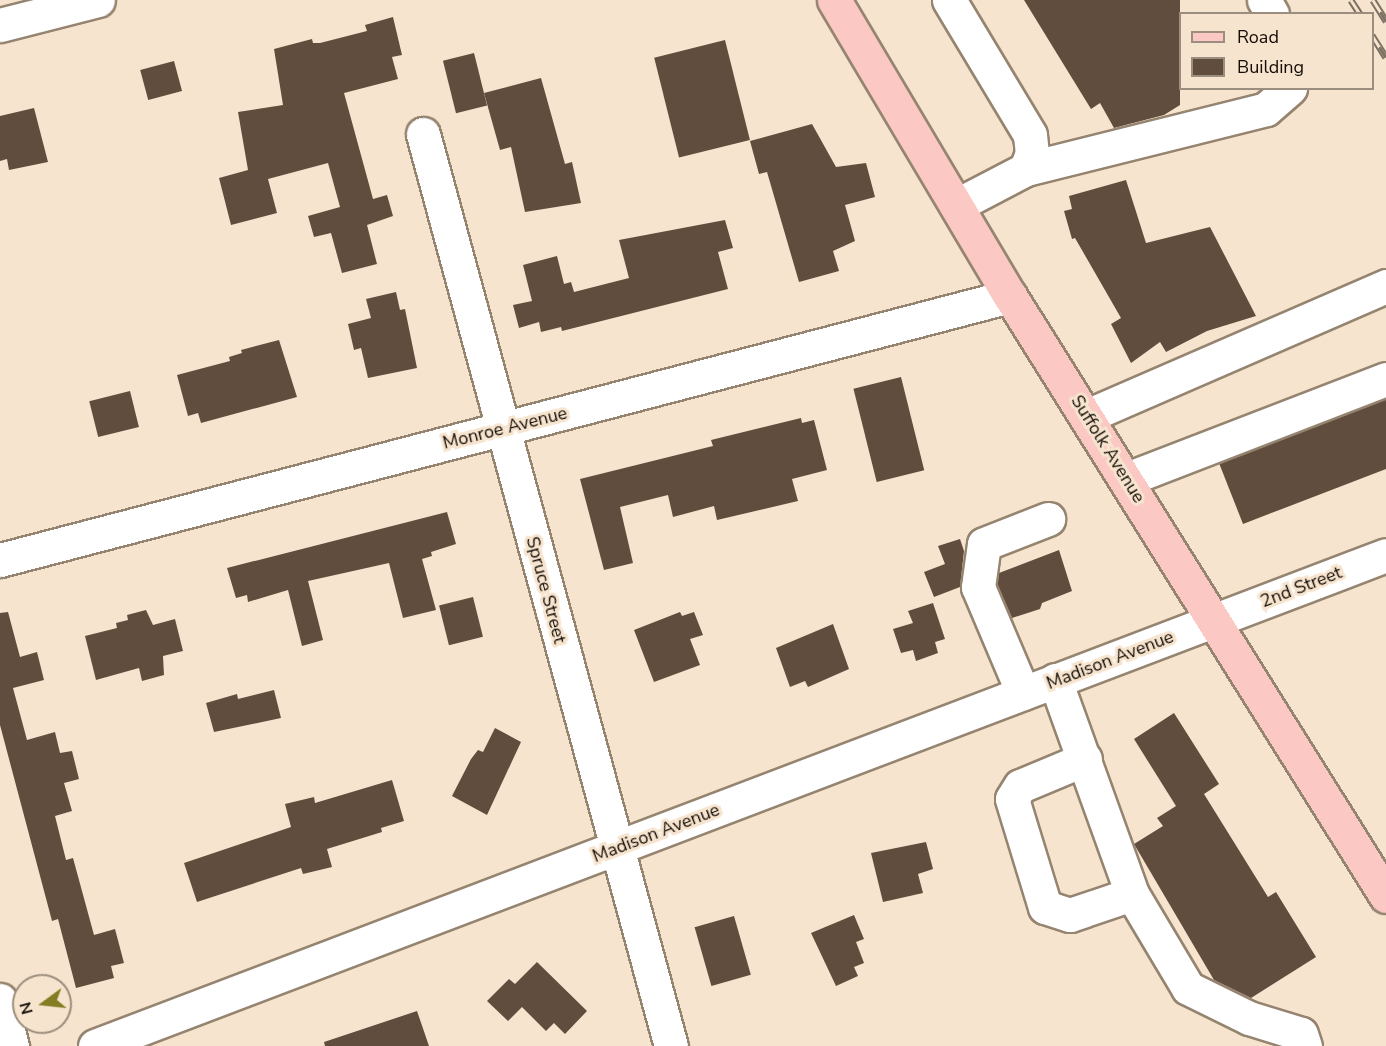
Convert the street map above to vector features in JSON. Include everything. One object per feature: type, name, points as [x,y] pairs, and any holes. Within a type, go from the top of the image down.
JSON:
[{"type":"main road","name":"Suffolk Avenue","points":[[834,0],[1010,296],[1216,619],[1386,896]]},
{"type":"street","points":[[0,26],[99,0]]},
{"type":"street","points":[[949,0],[1030,135],[1032,153],[1026,169]]},
{"type":"street","points":[[957,205],[1026,169],[1266,109],[1288,90]]},
{"type":"street","name":"Spruce Street","points":[[423,134],[671,1046]]},
{"type":"street","points":[[1087,416],[1386,286]]},
{"type":"street","name":"Monroe Avenue","points":[[0,560],[1010,296]]},
{"type":"street","points":[[1127,479],[1386,378]]},
{"type":"street","points":[[1023,693],[978,586],[984,544],[1048,519]]},
{"type":"street","name":"2nd Street","points":[[1216,619],[1386,555]]},
{"type":"street","name":"Madison Avenue","points":[[95,1046],[1216,619]]},
{"type":"street","points":[[1055,681],[1132,894],[1188,988],[1249,1018],[1303,1040]]},
{"type":"street","points":[[1085,759],[1020,786],[1012,799],[1045,907],[1070,915],[1132,894]]},
{"type":"street","points":[[0,1000],[12,1046]]},
{"type":"building","points":[[1024,0],[1180,0],[1180,105],[1164,115],[1114,128],[1100,103],[1091,109]]},
{"type":"building","points":[[393,17],[402,55],[392,57],[398,79],[344,93],[373,199],[387,195],[393,216],[367,225],[377,264],[342,273],[331,233],[314,237],[308,216],[340,207],[328,163],[268,179],[277,213],[231,225],[219,178],[248,170],[238,112],[283,105],[274,49],[312,39],[313,43],[320,43],[367,31],[365,25]]},
{"type":"building","points":[[725,40],[750,140],[679,158],[654,58]]},
{"type":"building","points":[[474,53],[487,105],[456,113],[443,61]]},
{"type":"building","points":[[174,61],[182,91],[148,100],[140,70]]},
{"type":"building","points":[[541,78],[565,164],[572,162],[581,203],[525,212],[511,147],[500,150],[484,93]]},
{"type":"building","points":[[34,108],[48,162],[9,170],[7,159],[0,161],[0,116]]},
{"type":"building","points":[[812,124],[836,167],[866,163],[875,197],[845,205],[855,241],[833,251],[839,271],[799,282],[767,172],[759,174],[750,141]]},
{"type":"building","points":[[1126,180],[1146,243],[1210,227],[1256,316],[1207,331],[1166,352],[1160,342],[1131,363],[1111,324],[1121,318],[1075,238],[1072,239],[1064,211],[1072,209],[1069,196]]},
{"type":"building","points":[[725,220],[733,248],[718,252],[728,289],[562,331],[561,327],[541,332],[539,322],[519,328],[513,305],[532,301],[523,265],[557,256],[564,284],[571,282],[574,292],[629,278],[619,240]]},
{"type":"building","points":[[396,292],[400,310],[405,309],[417,368],[368,378],[361,348],[354,350],[348,324],[371,318],[366,299]]},
{"type":"building","points":[[279,340],[297,397],[201,423],[198,413],[188,416],[177,375],[230,361],[229,357],[242,353],[241,350]]},
{"type":"building","points":[[901,377],[924,470],[877,482],[853,389]]},
{"type":"building","points":[[130,391],[139,427],[98,437],[89,401]]},
{"type":"building","points":[[1386,399],[1386,469],[1243,524],[1219,463]]},
{"type":"building","points":[[801,418],[802,423],[814,420],[827,470],[792,479],[798,501],[717,520],[714,506],[673,517],[668,495],[620,507],[633,563],[604,570],[580,479],[713,446],[711,440]]},
{"type":"building","points":[[447,512],[456,544],[431,552],[432,556],[422,559],[436,610],[403,618],[389,563],[308,581],[323,640],[302,646],[288,590],[248,602],[247,595],[236,598],[227,568]]},
{"type":"building","points":[[960,539],[964,551],[960,587],[934,597],[924,572],[945,564],[938,546]]},
{"type":"building","points":[[1059,550],[1072,591],[1042,603],[1040,609],[1012,618],[997,584],[999,573]]},
{"type":"building","points":[[473,597],[483,637],[449,645],[439,605]]},
{"type":"building","points":[[933,603],[945,639],[935,642],[938,653],[916,661],[913,650],[901,653],[893,629],[913,623],[908,611]]},
{"type":"building","points":[[146,610],[153,625],[175,619],[183,651],[163,656],[164,675],[142,681],[139,668],[96,680],[85,636],[117,628],[116,623],[128,620],[127,615]]},
{"type":"building","points":[[8,612],[20,657],[37,652],[44,680],[13,688],[27,740],[55,732],[60,753],[72,751],[79,779],[64,783],[72,811],[55,816],[66,860],[73,858],[94,935],[115,929],[124,963],[111,966],[114,978],[76,988],[58,919],[52,921],[0,725],[0,613]]},
{"type":"building","points":[[680,612],[682,616],[694,612],[703,635],[690,639],[700,665],[654,682],[634,630]]},
{"type":"building","points":[[833,624],[849,669],[808,687],[805,681],[790,687],[776,648]]},
{"type":"building","points":[[274,690],[281,718],[214,732],[206,703],[237,694],[238,699]]},
{"type":"building","points":[[1174,713],[1219,784],[1204,794],[1268,897],[1276,892],[1316,957],[1251,998],[1214,980],[1134,844],[1163,826],[1157,818],[1176,806],[1134,739]]},
{"type":"building","points":[[495,728],[521,742],[487,815],[452,796],[471,759],[478,750],[483,752]]},
{"type":"building","points":[[392,780],[404,821],[381,828],[382,832],[327,849],[332,867],[303,874],[301,868],[197,902],[184,863],[291,827],[285,804],[314,797],[315,803]]},
{"type":"building","points":[[926,842],[933,869],[918,874],[923,893],[883,902],[871,853]]},
{"type":"building","points":[[854,915],[864,939],[856,942],[864,963],[854,967],[858,976],[836,986],[811,933]]},
{"type":"building","points":[[734,916],[751,975],[711,986],[695,927]]},
{"type":"building","points":[[537,962],[587,1011],[565,1034],[554,1023],[546,1031],[522,1007],[508,1021],[487,1001],[509,979],[515,984]]},
{"type":"building","points":[[417,1011],[429,1046],[325,1046],[324,1042]]},
{"type":"railway","points":[[1351,0],[1359,12]]},
{"type":"railway","points":[[1373,0],[1386,21]]},
{"type":"railway","points":[[1374,38],[1386,57]]}]
